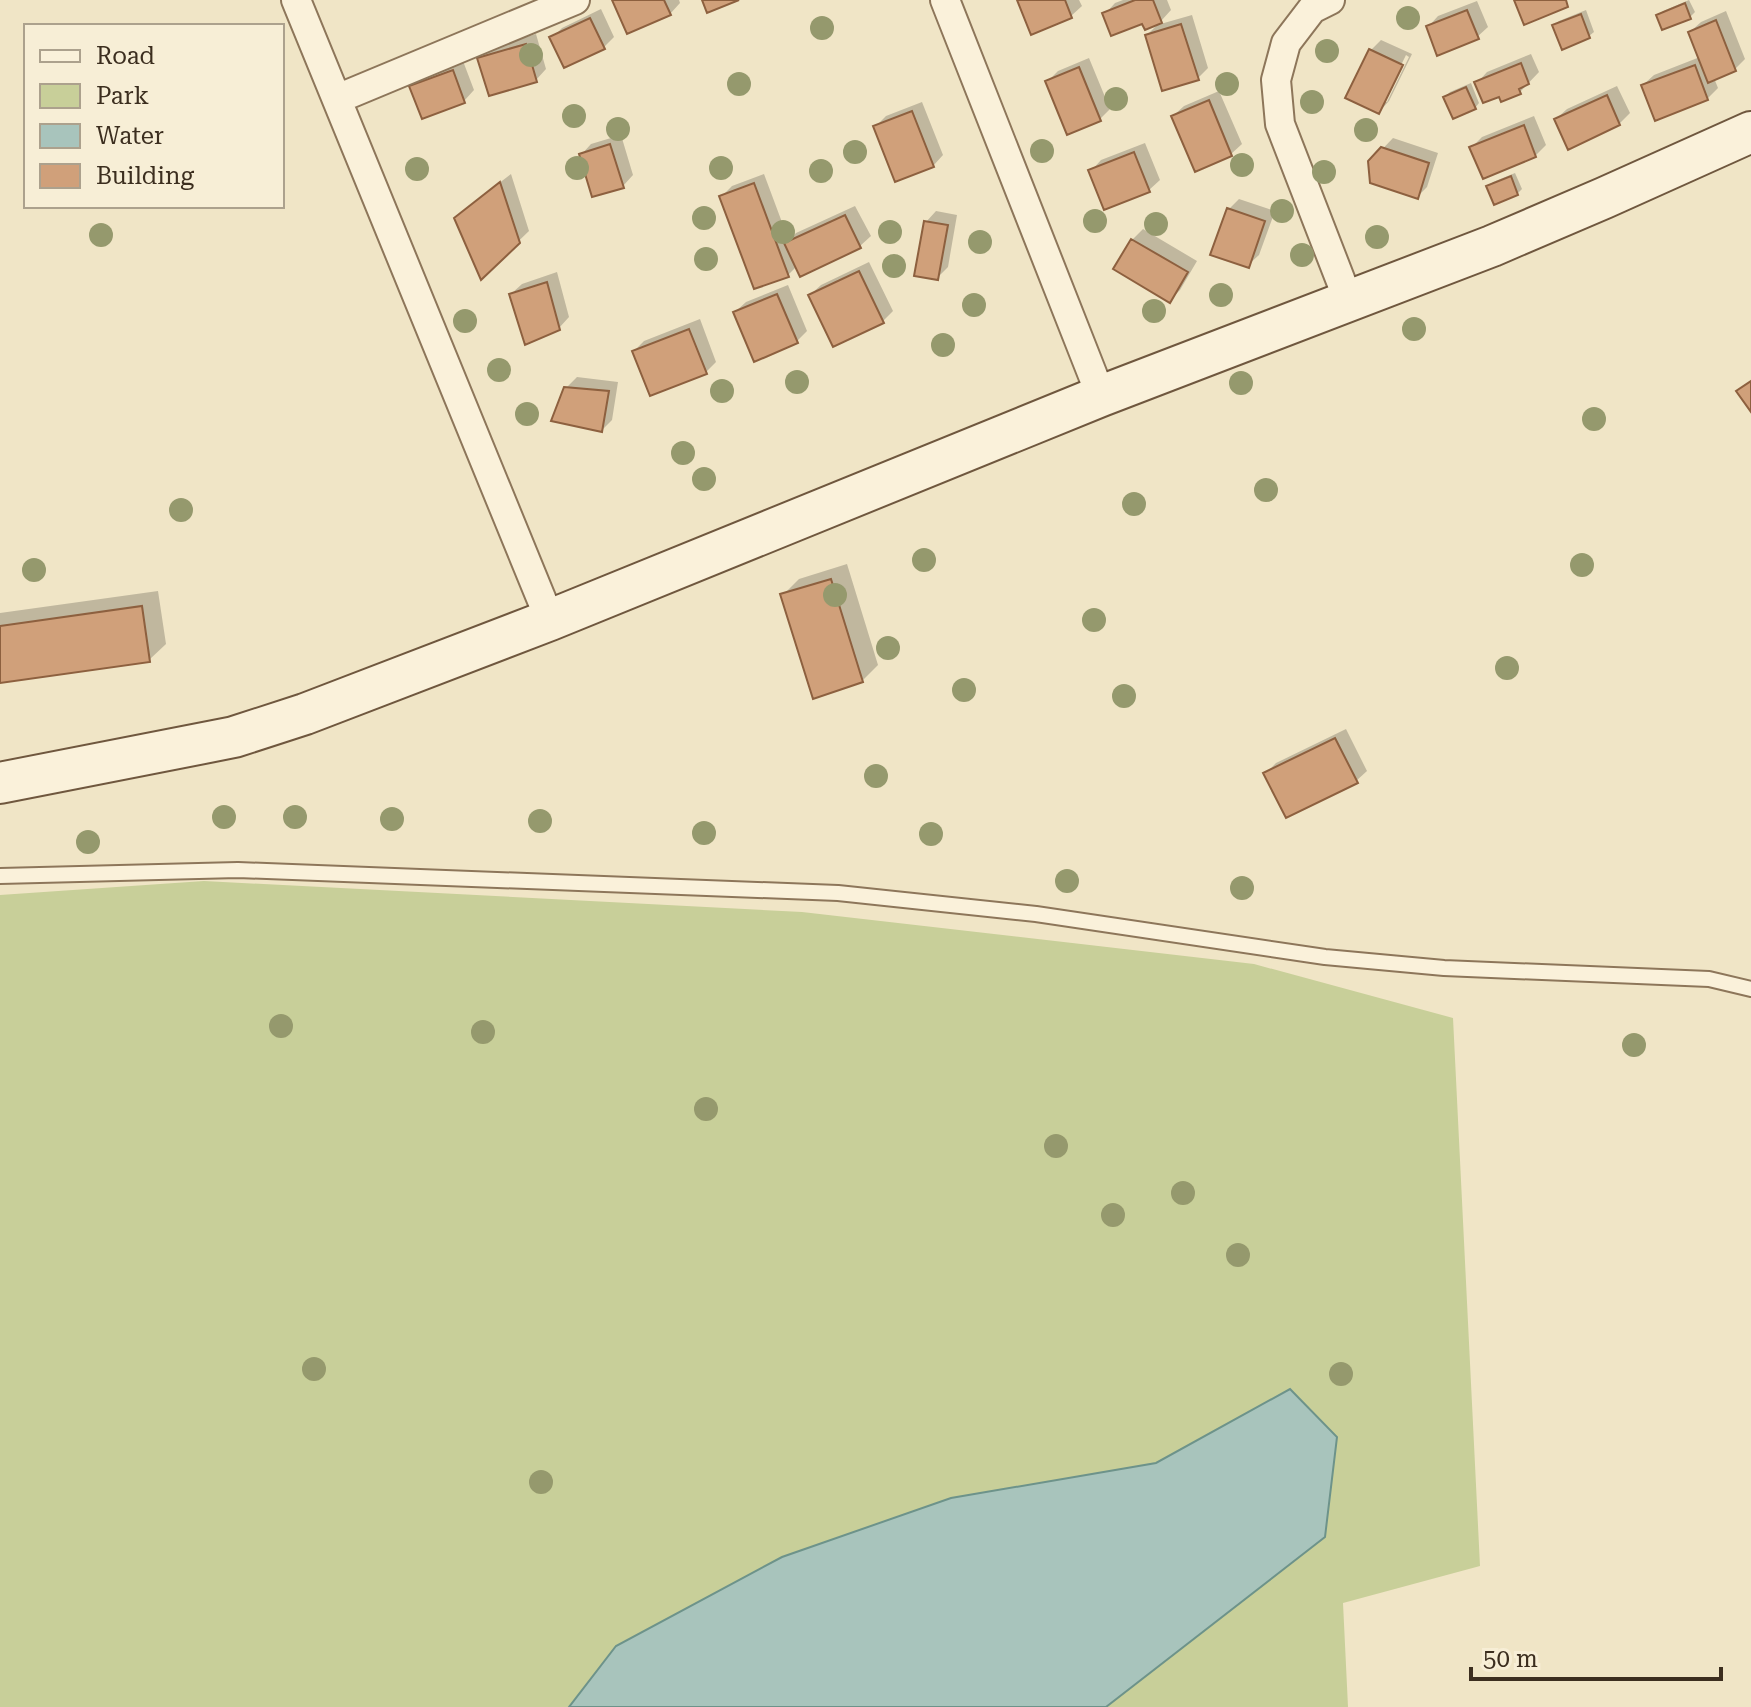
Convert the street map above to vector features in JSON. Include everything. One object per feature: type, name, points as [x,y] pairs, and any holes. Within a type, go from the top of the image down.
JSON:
[{"type":"street","points":[[296,0],[550,620]]},
{"type":"street","points":[[337,99],[575,0]]},
{"type":"street","points":[[945,0],[1101,396]]},
{"type":"street","points":[[1330,0],[1312,9],[1286,43],[1276,80],[1280,124],[1349,302]]},
{"type":"street","points":[[0,783],[256,731],[550,620],[1101,396],[1506,240],[1751,132]]},
{"type":"lane","points":[[0,876],[238,870],[838,893],[1036,914],[1325,957],[1444,968],[1709,979],[1751,989]]},
{"type":"green space","points":[[204,881],[802,912],[1254,964],[1453,1018],[1480,1566],[1343,1603],[1348,1707],[0,1707],[0,895]]},
{"type":"water","points":[[1290,1389],[1337,1437],[1325,1537],[1106,1707],[569,1707],[616,1646],[782,1557],[951,1498],[1156,1463]]},
{"type":"building","points":[[612,0],[664,0],[671,15],[627,34]]},
{"type":"building","points":[[702,0],[739,0],[707,13]]},
{"type":"building","points":[[1017,0],[1065,0],[1072,18],[1031,35]]},
{"type":"building","points":[[1135,0],[1153,0],[1162,23],[1145,30],[1142,24],[1111,36],[1102,13]]},
{"type":"building","points":[[1514,0],[1566,0],[1568,7],[1524,25]]},
{"type":"building","points":[[1685,3],[1691,19],[1662,30],[1656,15]]},
{"type":"building","points":[[1467,10],[1479,39],[1437,56],[1426,26]]},
{"type":"building","points":[[1581,14],[1590,38],[1562,50],[1552,25]]},
{"type":"building","points":[[590,18],[605,49],[564,68],[549,37]]},
{"type":"building","points":[[1716,20],[1736,71],[1708,83],[1688,32]]},
{"type":"building","points":[[1181,24],[1199,80],[1162,91],[1145,35]]},
{"type":"building","points":[[526,44],[537,82],[489,96],[477,58]]},
{"type":"building","points":[[1369,49],[1403,65],[1379,114],[1345,98]]},
{"type":"building","points":[[1521,63],[1529,84],[1519,89],[1521,94],[1501,102],[1499,97],[1483,103],[1474,82]]},
{"type":"building","points":[[1695,65],[1708,100],[1655,121],[1641,85]]},
{"type":"building","points":[[1079,67],[1101,121],[1067,135],[1045,81]]},
{"type":"building","points":[[453,70],[465,103],[422,119],[409,86]]},
{"type":"building","points":[[1466,87],[1476,109],[1453,119],[1443,97]]},
{"type":"building","points":[[1607,95],[1620,125],[1568,150],[1554,119]]},
{"type":"building","points":[[1209,100],[1232,156],[1195,172],[1171,116]]},
{"type":"building","points":[[912,111],[934,167],[895,182],[873,126]]},
{"type":"building","points":[[1524,125],[1536,157],[1483,179],[1469,147]]},
{"type":"building","points":[[610,144],[624,188],[592,197],[579,154]]},
{"type":"building","points":[[1381,147],[1429,163],[1418,199],[1370,183],[1368,161]]},
{"type":"building","points":[[1134,152],[1150,192],[1104,210],[1088,170]]},
{"type":"building","points":[[1511,176],[1518,195],[1494,205],[1486,186]]},
{"type":"building","points":[[500,182],[520,243],[481,280],[454,218]]},
{"type":"building","points":[[754,183],[789,277],[754,289],[719,196]]},
{"type":"building","points":[[1227,208],[1265,221],[1249,268],[1210,255]]},
{"type":"building","points":[[845,215],[861,248],[800,277],[784,243]]},
{"type":"building","points":[[924,221],[948,225],[938,280],[914,276]]},
{"type":"building","points":[[1131,239],[1188,272],[1170,303],[1113,269]]},
{"type":"building","points":[[859,271],[884,323],[833,347],[808,295]]},
{"type":"building","points":[[547,282],[560,330],[525,345],[509,294]]},
{"type":"building","points":[[777,294],[798,343],[754,362],[733,312]]},
{"type":"building","points":[[689,329],[707,374],[650,396],[632,351]]},
{"type":"building","points":[[1751,381],[1751,412],[1736,391]]},
{"type":"building","points":[[564,387],[609,391],[602,432],[551,421]]},
{"type":"building","points":[[831,579],[863,682],[813,699],[780,594]]},
{"type":"building","points":[[142,606],[150,662],[0,683],[0,626]]},
{"type":"building","points":[[1335,738],[1358,783],[1286,818],[1263,773]]}]
